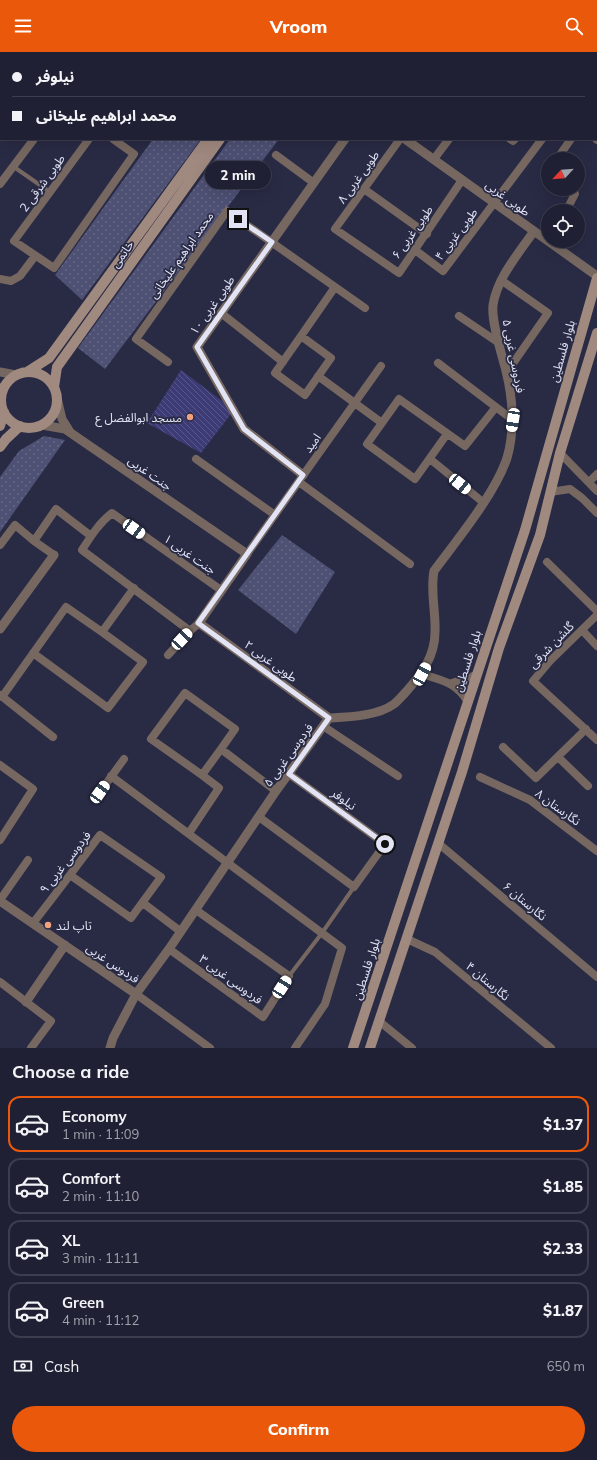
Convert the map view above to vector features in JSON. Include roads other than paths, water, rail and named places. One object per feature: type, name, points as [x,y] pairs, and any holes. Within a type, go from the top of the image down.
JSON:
[{"type":"main road","name":"خاتمی","points":[[27,372],[49,358],[207,140]]},
{"type":"main road","name":"خاتمی","points":[[54,387],[57,367],[219,140]]},
{"type":"main road","name":"بلوار فلسطین","points":[[353,1048],[525,530],[597,277]]},
{"type":"main road","points":[[370,1048],[438,843],[499,648],[540,534],[560,453],[597,333]]},
{"type":"main road","points":[[0,426],[4,412],[1,389],[16,375],[27,372],[43,376],[54,387],[57,398],[53,413],[42,424],[35,427],[20,426],[14,423],[4,412]]},
{"type":"main road","points":[[0,447],[20,426]]},
{"type":"main road","points":[[525,530],[540,534]]},
{"type":"street","points":[[0,184],[33,140]]},
{"type":"street","name":"طوبی شرقی 2","points":[[35,256],[14,241],[88,140]]},
{"type":"street","points":[[0,279],[11,281],[20,276],[35,256],[54,268],[134,154],[114,140]]},
{"type":"street","name":"طوبی غربی ۱۰","points":[[301,478],[244,429],[197,347],[344,140]]},
{"type":"street","name":"طوبی غربی ۸","points":[[335,229],[399,140]]},
{"type":"street","name":"طوبی غربی","points":[[406,140],[541,235]]},
{"type":"street","points":[[434,159],[448,140]]},
{"type":"street","points":[[494,203],[541,140]]},
{"type":"street","points":[[562,152],[570,140]]},
{"type":"street","points":[[276,155],[314,183]]},
{"type":"street","name":"طوبی غربی ۶","points":[[335,229],[399,273],[427,234],[462,180]]},
{"type":"street","points":[[364,189],[427,234]]},
{"type":"street","name":"طوبی غربی ۴","points":[[415,250],[443,271],[494,203]]},
{"type":"street","name":"محمد ابراهیم علیخانی","points":[[168,362],[136,339],[227,211],[364,308]]},
{"type":"street","name":"فردوسی غربی ۵","points":[[110,1048],[113,1038],[136,994],[196,910],[276,791],[329,718],[359,716],[394,704],[422,674],[429,660],[435,634],[432,582],[434,571],[484,502],[507,458],[513,420],[507,372],[499,343],[493,306],[501,280],[534,231]]},
{"type":"street","name":"طوبی غربی","points":[[559,248],[597,277]]},
{"type":"street","points":[[501,280],[548,313],[507,372]]},
{"type":"street","points":[[301,336],[331,358],[305,395],[275,373],[335,287]]},
{"type":"street","points":[[221,313],[283,362]]},
{"type":"street","points":[[459,316],[499,343]]},
{"type":"street","points":[[438,363],[513,420]]},
{"type":"street","name":"امید","points":[[247,554],[381,366]]},
{"type":"street","points":[[0,372],[16,375]]},
{"type":"street","points":[[318,376],[382,423]]},
{"type":"street","name":"جنت غربی","points":[[57,398],[62,419],[71,433],[247,554]]},
{"type":"street","points":[[447,434],[415,479],[367,444],[399,399],[465,446],[496,407]]},
{"type":"street","points":[[42,424],[54,426],[71,433]]},
{"type":"street","points":[[560,453],[597,490]]},
{"type":"street","points":[[196,459],[275,515]]},
{"type":"street","points":[[430,459],[484,502]]},
{"type":"street","points":[[589,482],[597,474]]},
{"type":"street","points":[[301,478],[410,564]]},
{"type":"street","points":[[550,492],[570,489],[582,498],[597,513]]},
{"type":"street","points":[[34,541],[56,509],[91,536],[82,550],[190,632]]},
{"type":"street","name":"جنت غربی ۱","points":[[91,536],[102,520],[112,513],[221,590]]},
{"type":"street","points":[[0,545],[15,526],[54,555],[0,629]]},
{"type":"street","points":[[168,655],[198,623],[247,554]]},
{"type":"street","points":[[548,562],[597,611]]},
{"type":"street","points":[[102,632],[134,588]]},
{"type":"street","points":[[33,653],[108,708],[143,662],[66,607],[1,696],[53,737]]},
{"type":"street","name":"گلشن شرقی","points":[[597,615],[550,661],[533,681],[597,740]]},
{"type":"street","name":"طوبی غربی ۲","points":[[198,623],[329,718]]},
{"type":"street","points":[[582,630],[597,646]]},
{"type":"street","points":[[422,674],[452,683],[459,689],[468,702]]},
{"type":"street","points":[[452,683],[476,675]]},
{"type":"street","points":[[189,833],[218,788],[150,739],[185,693],[235,729],[202,776]]},
{"type":"street","points":[[323,726],[398,776]]},
{"type":"street","points":[[503,747],[536,778],[586,729]]},
{"type":"street","points":[[221,749],[276,791]]},
{"type":"street","points":[[558,757],[588,786]]},
{"type":"street","points":[[100,792],[124,759]]},
{"type":"street","points":[[0,765],[33,789],[3,827],[0,840]]},
{"type":"street","name":"نیلوفر","points":[[289,774],[385,844],[354,887]]},
{"type":"street","points":[[111,776],[342,948],[325,1004],[295,1048]]},
{"type":"street","name":"نگارستان ۸","points":[[480,777],[530,800],[597,851]]},
{"type":"street","points":[[259,818],[354,887]]},
{"type":"street","name":"فردوسی غربی ۹","points":[[33,924],[100,835],[161,877],[143,904]]},
{"type":"street","name":"نگارستان ۶","points":[[438,843],[597,977]]},
{"type":"street","points":[[0,901],[28,860]]},
{"type":"street","points":[[70,875],[131,918],[143,904],[180,931]]},
{"type":"street","name":"فردوس غربی","points":[[0,901],[136,994],[210,1048]]},
{"type":"street","points":[[196,910],[289,976]]},
{"type":"street","name":"نگارستان ۴","points":[[406,939],[435,952],[551,1048]]},
{"type":"street","points":[[26,1002],[65,945]]},
{"type":"street","name":"فردوسی غربی ۳","points":[[169,949],[263,1017],[289,976]]},
{"type":"street","points":[[0,982],[51,1021],[31,1048]]},
{"type":"street","points":[[379,1022],[412,1048]]},
{"type":"lane","points":[[14,166],[50,192]]},
{"type":"lane","points":[[289,976],[322,933],[354,887]]},
{"type":"place","name":"مسجد ابوالفضل ع","points":[[190,417]]},
{"type":"place","name":"تاپ لند","points":[[48,925]]}]
